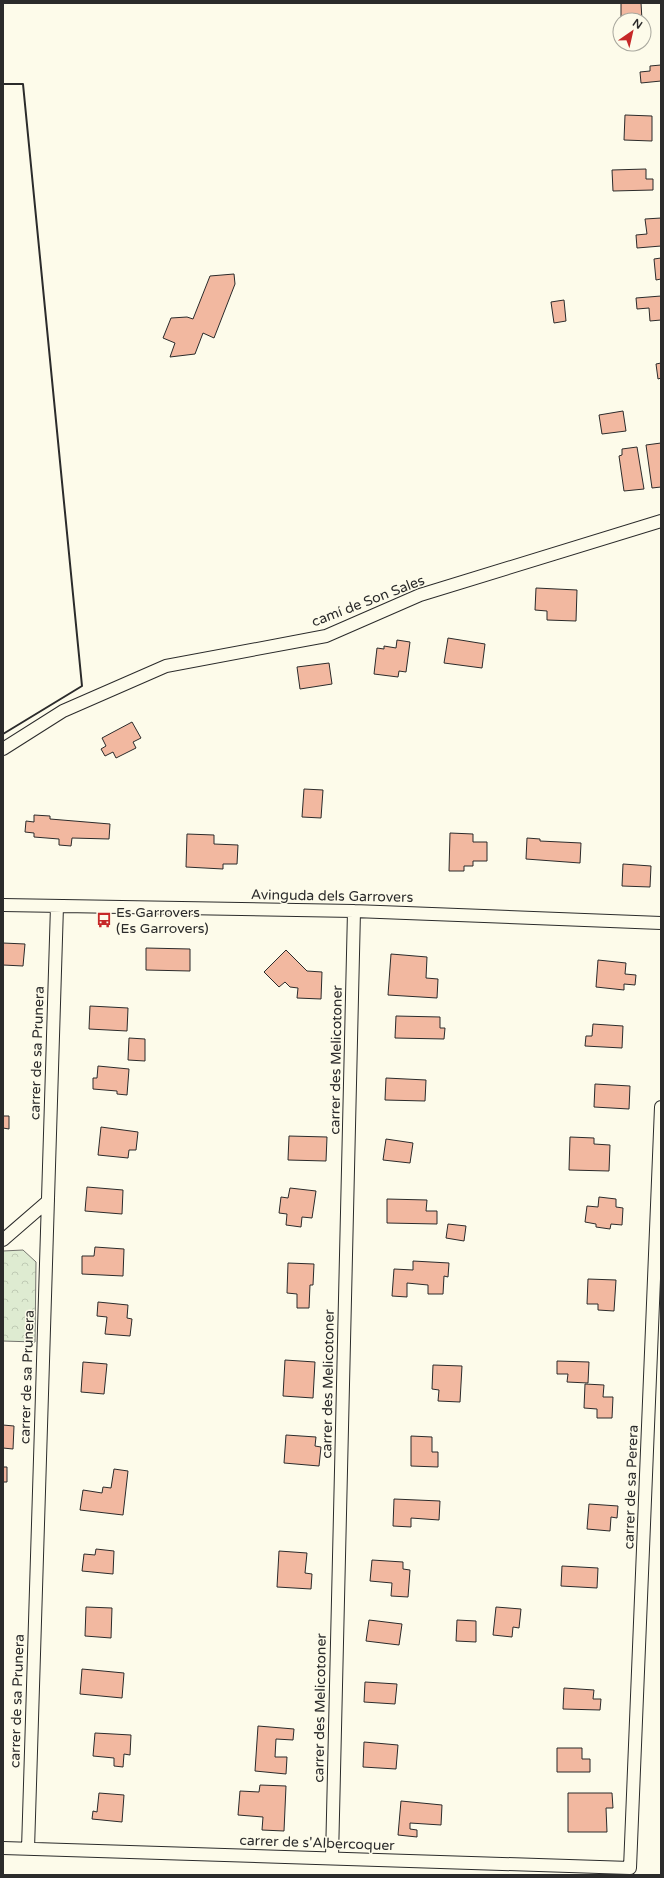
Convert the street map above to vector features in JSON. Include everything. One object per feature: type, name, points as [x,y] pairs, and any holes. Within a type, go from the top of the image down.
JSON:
[{"type":"street","name":"camí de Son Sales","points":[[3,749],[63,711],[166,666],[326,636],[420,595],[661,521]]},
{"type":"street","name":"Avinguda dels Garrovers","points":[[3,905],[354,911],[661,923]]},
{"type":"street","name":"carrer de sa Prunera","points":[[28,1849],[57,906]]},
{"type":"street","name":"carrer des Melicotoner","points":[[332,1858],[354,911]]},
{"type":"street","name":"carrer de sa Perera","points":[[630,1868],[661,1107]]},
{"type":"street","points":[[3,1240],[48,1201]]},
{"type":"street","name":"carrer de s'Albercoquer","points":[[3,1848],[630,1868]]},
{"type":"green space","points":[[23,1250],[36,1262],[35,1342],[3,1341],[3,1251]]},
{"type":"building","points":[[621,3],[641,3],[642,12],[621,12]]},
{"type":"building","points":[[661,65],[661,81],[641,83],[640,72],[650,71],[650,66]]},
{"type":"building","points":[[625,115],[652,116],[652,141],[624,140]]},
{"type":"building","points":[[646,169],[646,179],[653,179],[653,190],[613,191],[612,170]]},
{"type":"building","points":[[661,218],[661,246],[637,248],[636,235],[647,234],[645,219]]},
{"type":"building","points":[[661,258],[661,279],[656,280],[654,259]]},
{"type":"building","points":[[234,274],[235,284],[214,338],[203,333],[195,354],[170,357],[175,343],[163,338],[171,318],[187,317],[193,319],[210,276]]},
{"type":"building","points":[[661,296],[661,320],[650,321],[649,308],[637,309],[636,298]]},
{"type":"building","points":[[564,300],[566,321],[554,323],[551,302]]},
{"type":"building","points":[[661,363],[661,378],[658,379],[656,364]]},
{"type":"building","points":[[623,411],[626,431],[602,434],[599,415]]},
{"type":"building","points":[[661,443],[661,487],[652,488],[646,445]]},
{"type":"building","points":[[637,447],[644,489],[624,491],[619,456],[622,455],[622,449]]},
{"type":"building","points":[[536,588],[577,590],[576,621],[547,620],[547,611],[535,610]]},
{"type":"building","points":[[448,638],[485,644],[482,668],[444,663]]},
{"type":"building","points":[[397,640],[410,642],[406,672],[399,671],[398,677],[374,674],[377,648],[384,649],[384,646],[396,648]]},
{"type":"building","points":[[329,663],[332,684],[300,689],[297,667]]},
{"type":"building","points":[[132,722],[141,738],[133,742],[136,748],[116,758],[113,752],[105,756],[101,749],[106,746],[102,738]]},
{"type":"building","points":[[304,789],[323,790],[321,818],[302,817]]},
{"type":"building","points":[[34,815],[50,816],[50,819],[110,824],[109,839],[72,838],[71,846],[59,845],[59,839],[34,837],[34,833],[25,832],[26,821],[34,822]]},
{"type":"building","points":[[450,833],[473,834],[473,842],[487,842],[487,861],[473,861],[473,866],[464,866],[464,871],[449,871]]},
{"type":"building","points":[[187,834],[214,835],[214,844],[238,845],[237,864],[223,864],[223,869],[186,867]]},
{"type":"building","points":[[527,838],[540,839],[540,841],[581,843],[580,863],[526,859]]},
{"type":"building","points":[[623,864],[651,866],[650,887],[622,886]]},
{"type":"building","points":[[3,943],[25,944],[23,966],[3,965]]},
{"type":"building","points":[[146,948],[190,949],[190,971],[146,970]]},
{"type":"building","points":[[286,950],[307,971],[322,972],[321,999],[297,998],[298,988],[290,987],[285,982],[279,987],[264,972]]},
{"type":"building","points":[[391,954],[427,957],[426,978],[438,979],[437,998],[388,995]]},
{"type":"building","points":[[598,960],[626,963],[625,974],[636,975],[635,985],[624,984],[624,990],[596,987]]},
{"type":"building","points":[[90,1006],[128,1008],[127,1031],[89,1029]]},
{"type":"building","points":[[396,1016],[440,1017],[440,1028],[445,1028],[444,1039],[395,1038]]},
{"type":"building","points":[[593,1024],[623,1026],[622,1048],[585,1046],[586,1036],[592,1036]]},
{"type":"building","points":[[129,1038],[145,1039],[145,1061],[128,1060]]},
{"type":"building","points":[[98,1066],[129,1069],[127,1095],[117,1094],[117,1091],[93,1089],[93,1078],[97,1078]]},
{"type":"building","points":[[386,1078],[426,1080],[425,1101],[385,1100]]},
{"type":"building","points":[[595,1084],[630,1086],[629,1109],[594,1107]]},
{"type":"building","points":[[3,1116],[9,1116],[9,1129],[3,1128]]},
{"type":"building","points":[[101,1127],[138,1132],[136,1150],[129,1150],[128,1158],[98,1155]]},
{"type":"building","points":[[289,1136],[327,1137],[326,1161],[288,1160]]},
{"type":"building","points":[[570,1137],[594,1138],[594,1144],[610,1145],[609,1171],[569,1170]]},
{"type":"building","points":[[386,1139],[413,1143],[410,1163],[383,1160]]},
{"type":"building","points":[[87,1187],[123,1190],[122,1214],[85,1211]]},
{"type":"building","points":[[290,1188],[316,1191],[312,1218],[302,1217],[301,1227],[286,1225],[287,1214],[279,1213],[281,1197],[288,1198]]},
{"type":"building","points":[[599,1197],[616,1199],[616,1207],[623,1208],[622,1225],[611,1224],[610,1229],[596,1227],[596,1224],[585,1222],[587,1206],[598,1207]]},
{"type":"building","points":[[387,1199],[427,1200],[426,1211],[437,1211],[437,1224],[387,1223]]},
{"type":"building","points":[[448,1224],[466,1226],[464,1241],[446,1238]]},
{"type":"building","points":[[95,1247],[124,1249],[123,1276],[82,1274],[82,1256],[94,1256]]},
{"type":"building","points":[[413,1261],[449,1263],[448,1277],[444,1276],[443,1294],[428,1294],[428,1285],[407,1283],[407,1297],[392,1296],[394,1269],[413,1270]]},
{"type":"building","points":[[288,1263],[314,1264],[313,1285],[310,1285],[309,1308],[297,1308],[297,1294],[287,1293]]},
{"type":"building","points":[[588,1279],[616,1280],[614,1311],[598,1310],[598,1304],[587,1304]]},
{"type":"building","points":[[98,1302],[128,1305],[127,1318],[132,1319],[130,1336],[105,1334],[107,1317],[97,1316]]},
{"type":"building","points":[[285,1360],[315,1362],[313,1398],[283,1396]]},
{"type":"building","points":[[557,1361],[589,1362],[588,1383],[567,1382],[568,1374],[557,1374]]},
{"type":"building","points":[[83,1362],[107,1364],[104,1394],[81,1392]]},
{"type":"building","points":[[433,1365],[462,1366],[460,1402],[438,1401],[439,1390],[432,1389]]},
{"type":"building","points":[[585,1384],[604,1385],[603,1397],[613,1397],[612,1418],[597,1418],[597,1409],[584,1408]]},
{"type":"building","points":[[3,1425],[14,1426],[13,1449],[3,1448]]},
{"type":"building","points":[[286,1435],[316,1437],[315,1446],[321,1447],[319,1466],[284,1463]]},
{"type":"building","points":[[411,1436],[432,1437],[432,1452],[438,1452],[438,1467],[411,1466]]},
{"type":"building","points":[[3,1467],[7,1467],[7,1482],[3,1482]]},
{"type":"building","points":[[114,1469],[128,1471],[123,1515],[80,1510],[83,1490],[102,1493],[103,1487],[111,1488]]},
{"type":"building","points":[[394,1499],[440,1501],[439,1520],[411,1518],[411,1527],[393,1526]]},
{"type":"building","points":[[589,1504],[618,1506],[617,1518],[611,1517],[610,1531],[587,1529]]},
{"type":"building","points":[[96,1549],[114,1551],[113,1574],[82,1571],[84,1554],[95,1555]]},
{"type":"building","points":[[279,1551],[307,1553],[305,1573],[312,1574],[311,1589],[277,1587]]},
{"type":"building","points":[[372,1560],[403,1562],[403,1569],[410,1570],[408,1597],[391,1596],[392,1583],[370,1581]]},
{"type":"building","points":[[562,1566],[598,1568],[597,1588],[561,1586]]},
{"type":"building","points":[[86,1607],[112,1608],[111,1638],[85,1636]]},
{"type":"building","points":[[496,1607],[521,1609],[519,1628],[513,1627],[512,1637],[493,1635]]},
{"type":"building","points":[[369,1620],[402,1624],[399,1645],[366,1641]]},
{"type":"building","points":[[457,1620],[476,1621],[476,1642],[456,1641]]},
{"type":"building","points":[[82,1669],[124,1673],[122,1698],[80,1694]]},
{"type":"building","points":[[365,1682],[397,1684],[395,1704],[364,1702]]},
{"type":"building","points":[[564,1688],[594,1690],[593,1699],[601,1699],[600,1710],[563,1709]]},
{"type":"building","points":[[258,1726],[294,1729],[293,1740],[276,1739],[275,1757],[287,1757],[286,1774],[255,1771]]},
{"type":"building","points":[[95,1733],[131,1735],[130,1755],[124,1754],[123,1767],[114,1766],[114,1758],[93,1756]]},
{"type":"building","points":[[364,1742],[398,1745],[396,1769],[363,1767]]},
{"type":"building","points":[[557,1748],[582,1748],[582,1759],[590,1759],[590,1772],[557,1772]]},
{"type":"building","points":[[260,1785],[286,1786],[284,1831],[262,1830],[263,1817],[238,1815],[240,1791],[259,1792]]},
{"type":"building","points":[[99,1793],[124,1795],[122,1822],[92,1819],[93,1811],[97,1812]]},
{"type":"building","points":[[568,1793],[612,1793],[613,1808],[606,1808],[607,1832],[568,1832]]},
{"type":"building","points":[[401,1801],[442,1805],[441,1825],[410,1823],[410,1829],[417,1830],[417,1837],[398,1835]]},
{"type":"wall","points":[[3,84],[23,84],[82,686],[3,734]]},
{"type":"place","name":"Es Garrovers (Es Garrovers)","points":[[104,920]]}]
